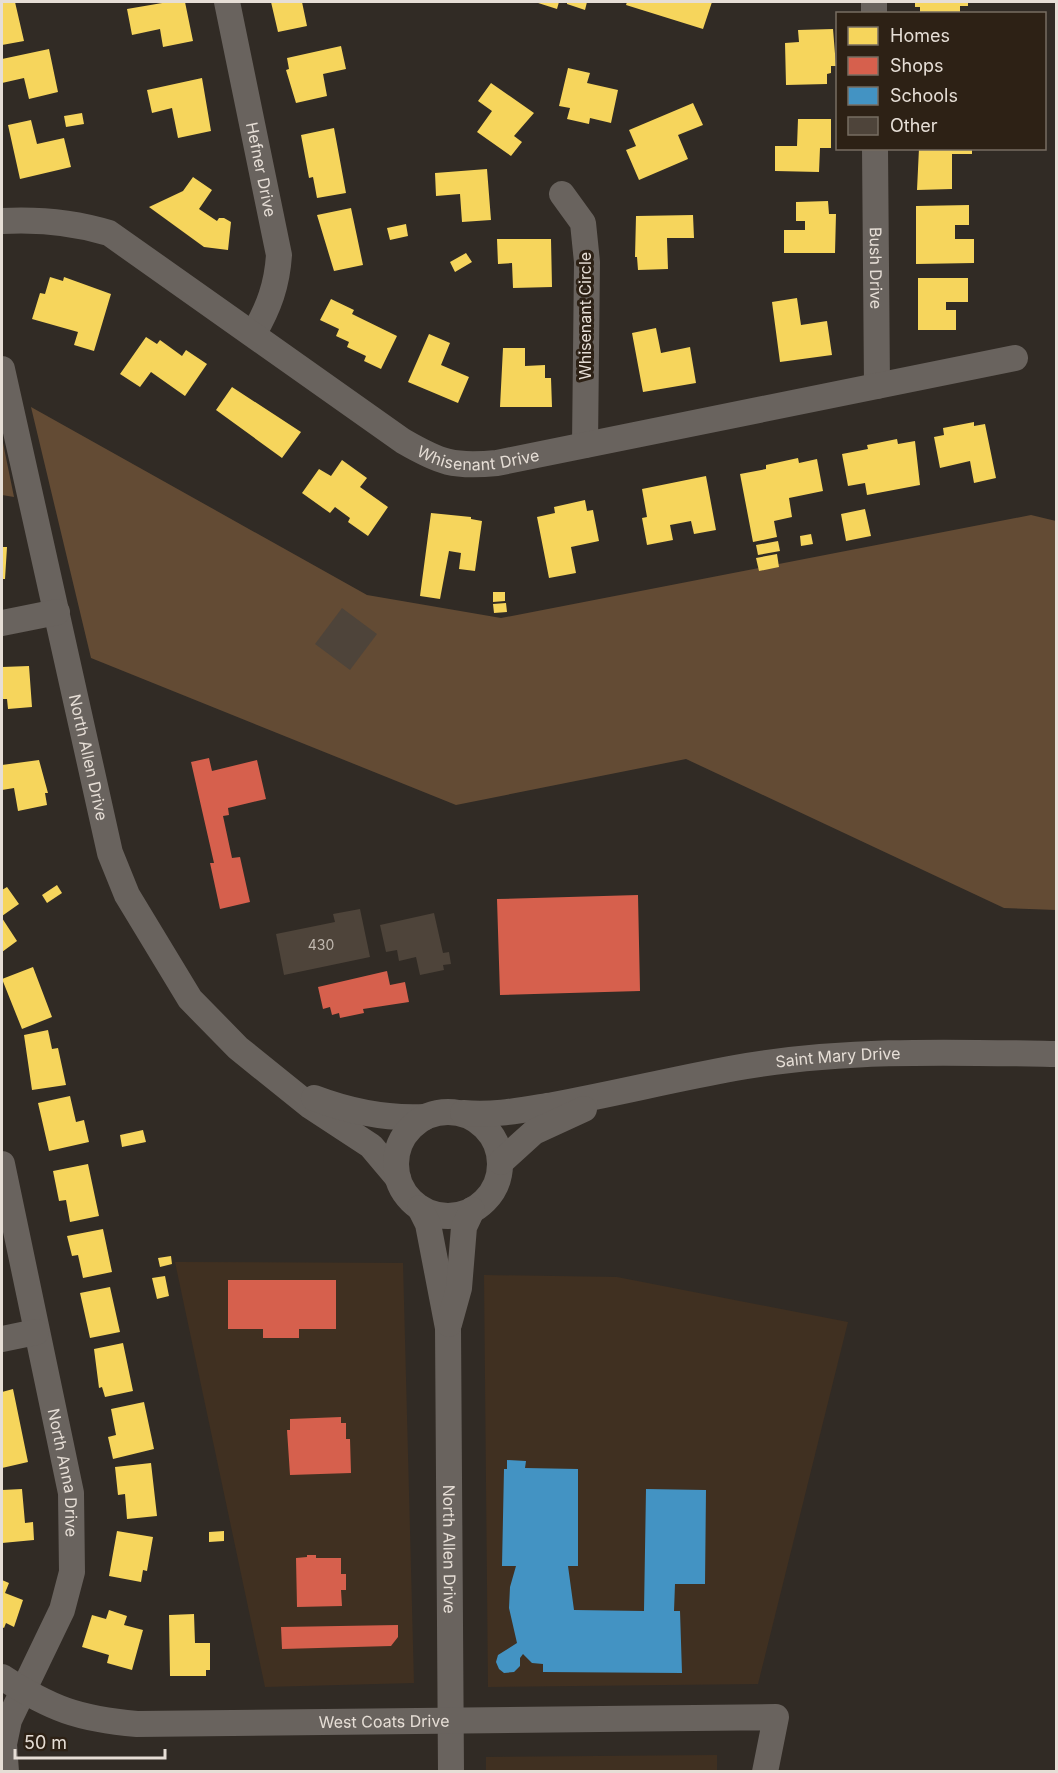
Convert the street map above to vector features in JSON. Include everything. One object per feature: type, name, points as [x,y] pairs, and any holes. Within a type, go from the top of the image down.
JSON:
[{"type":"street","name":"Hefner Drive","points":[[228,2],[279,255],[278,282],[268,310],[254,333]]},
{"type":"street","name":"Bush Drive","points":[[875,150],[877,386]]},
{"type":"street","name":"Whisenant Circle","points":[[562,194],[583,223],[587,262],[585,445]]},
{"type":"street","name":"Whisenant Drive","points":[[2,221],[46,220],[78,224],[109,233],[254,333],[403,441],[437,461],[454,465],[498,463],[1015,358]]},
{"type":"street","name":"North Allen Drive","points":[[2,369],[110,853],[126,895],[190,999],[238,1048],[286,1087],[310,1106],[371,1146],[398,1178]]},
{"type":"street","points":[[2,623],[57,612]]},
{"type":"street","name":"Saint Mary Drive","points":[[463,1113],[488,1116],[623,1093],[734,1068],[796,1059],[947,1053],[1056,1054]]},
{"type":"street","name":"North Allen Drive","points":[[286,1087],[360,1113],[398,1118],[425,1117]]},
{"type":"street","name":"Saint Mary Drive","points":[[501,1162],[534,1132],[623,1093]]},
{"type":"street","points":[[450,1111],[463,1113],[478,1120],[490,1132],[501,1162],[493,1190],[472,1210],[446,1216],[420,1208],[403,1190],[398,1178],[398,1149],[404,1136],[425,1117],[450,1111]]},
{"type":"street","name":"North Anna Drive","points":[[2,1164],[71,1493],[74,1542],[72,1572],[62,1610],[9,1720],[4,1744],[6,1772]]},
{"type":"street","name":"North Allen Drive","points":[[420,1208],[428,1224],[448,1328],[452,1772]]},
{"type":"street","name":"North Allen Drive","points":[[448,1328],[459,1288],[462,1239],[472,1210]]},
{"type":"street","points":[[2,1339],[36,1332]]},
{"type":"street","name":"West Coats Drive","points":[[2,1677],[61,1711],[93,1720],[137,1724],[776,1717],[765,1772]]},
{"type":"shaded area","points":[[31,407],[367,595],[501,618],[1031,515],[1056,521],[1056,910],[1004,908],[686,759],[456,805],[91,658]]},
{"type":"shaded area","points":[[2,438],[14,497],[2,495]]},
{"type":"shaded area","points":[[175,1262],[403,1263],[414,1683],[265,1687]]},
{"type":"shaded area","points":[[484,1275],[617,1277],[848,1322],[758,1684],[488,1687]]},
{"type":"shaded area","points":[[717,1755],[717,1771],[486,1771],[486,1757]]},
{"type":"building: Homes","points":[[2,2],[15,2],[24,41],[2,45]]},
{"type":"building: Homes","points":[[168,2],[185,2],[193,41],[163,47],[160,29],[132,35],[127,9]]},
{"type":"building: Homes","points":[[271,2],[302,2],[307,26],[278,32]]},
{"type":"building: Homes","points":[[535,2],[559,2],[557,9]]},
{"type":"building: Homes","points":[[567,2],[587,2],[585,10],[567,4]]},
{"type":"building: Homes","points":[[627,2],[712,2],[703,29],[626,5]]},
{"type":"building: Homes","points":[[915,2],[968,2],[968,6],[960,6],[960,12],[920,12],[920,7],[915,7]]},
{"type":"building: Homes","points":[[833,29],[836,66],[831,66],[831,73],[827,74],[827,84],[786,85],[785,43],[799,42],[798,30]]},
{"type":"building: Homes","points":[[341,46],[346,69],[323,74],[327,96],[296,103],[286,70],[289,69],[287,58]]},
{"type":"building: Homes","points":[[49,49],[58,92],[29,99],[24,78],[2,83],[2,59]]},
{"type":"building: Homes","points":[[568,68],[590,73],[587,83],[618,90],[611,123],[590,118],[589,124],[567,119],[570,108],[559,106]]},
{"type":"building: Homes","points":[[202,78],[211,131],[178,138],[172,108],[152,113],[147,90]]},
{"type":"building: Homes","points":[[491,83],[534,113],[514,136],[522,142],[511,156],[477,132],[492,111],[478,101]]},
{"type":"building: Homes","points":[[693,103],[703,125],[678,135],[688,159],[639,180],[626,150],[636,146],[629,130]]},
{"type":"building: Homes","points":[[82,113],[84,124],[66,127],[64,116]]},
{"type":"building: Homes","points":[[798,119],[831,119],[831,148],[820,148],[819,172],[775,171],[775,146],[797,146]]},
{"type":"building: Homes","points":[[31,120],[37,144],[64,138],[71,167],[20,179],[8,125]]},
{"type":"building: Homes","points":[[334,128],[346,193],[317,198],[313,177],[309,178],[301,135]]},
{"type":"building: Homes","points":[[919,150],[972,150],[972,154],[952,154],[952,189],[917,190]]},
{"type":"building: Homes","points":[[487,169],[491,220],[462,222],[460,194],[436,196],[435,173]]},
{"type":"building: Homes","points":[[193,177],[212,190],[199,209],[217,221],[219,218],[224,218],[231,222],[228,250],[204,247],[149,207],[183,191]]},
{"type":"building: Homes","points":[[828,201],[829,214],[836,214],[835,253],[784,253],[784,230],[805,230],[805,221],[796,221],[796,202]]},
{"type":"building: Homes","points":[[969,205],[969,225],[955,225],[955,239],[974,239],[974,263],[916,264],[916,206]]},
{"type":"building: Homes","points":[[351,208],[363,265],[334,271],[317,215]]},
{"type":"building: Homes","points":[[693,215],[694,238],[667,238],[668,269],[638,270],[637,257],[635,257],[636,216]]},
{"type":"building: Homes","points":[[406,224],[408,236],[390,240],[387,228]]},
{"type":"building: Homes","points":[[497,239],[551,239],[552,287],[513,288],[512,263],[498,264]]},
{"type":"building: Homes","points":[[466,253],[472,262],[455,272],[450,262]]},
{"type":"building: Homes","points":[[50,277],[63,281],[64,277],[111,294],[94,351],[74,345],[78,332],[32,319],[40,293],[45,294]]},
{"type":"building: Homes","points":[[918,278],[968,278],[968,302],[946,302],[946,310],[956,310],[956,330],[918,330]]},
{"type":"building: Homes","points":[[797,298],[801,325],[827,321],[832,355],[780,362],[772,302]]},
{"type":"building: Homes","points":[[331,299],[354,310],[352,314],[397,336],[381,369],[364,361],[366,356],[347,347],[349,342],[336,336],[339,329],[320,320]]},
{"type":"building: Homes","points":[[656,328],[661,353],[690,347],[696,383],[643,392],[632,333]]},
{"type":"building: Homes","points":[[429,334],[450,343],[441,365],[469,377],[458,403],[408,382]]},
{"type":"building: Homes","points":[[146,337],[157,344],[160,340],[182,356],[186,350],[207,364],[185,396],[151,372],[140,387],[120,374]]},
{"type":"building: Homes","points":[[503,348],[525,348],[525,366],[545,365],[545,378],[551,378],[552,407],[500,407]]},
{"type":"building: Homes","points":[[232,387],[301,432],[282,458],[216,410]]},
{"type":"building: Homes","points":[[974,422],[974,426],[985,424],[996,478],[974,483],[970,461],[940,468],[934,437],[944,435],[943,428]]},
{"type":"building: Homes","points":[[897,439],[898,444],[915,441],[920,485],[867,495],[865,483],[848,486],[842,454],[868,449],[867,445]]},
{"type":"building: Homes","points":[[798,458],[799,463],[817,459],[823,491],[789,498],[792,517],[774,521],[777,537],[753,542],[740,474],[766,469],[766,465]]},
{"type":"building: Homes","points":[[342,460],[367,478],[360,487],[388,507],[368,536],[348,522],[350,518],[335,507],[330,513],[302,493],[319,469],[331,476]]},
{"type":"building: Homes","points":[[706,476],[716,530],[694,534],[691,521],[670,525],[673,540],[647,545],[642,518],[647,517],[642,489]]},
{"type":"building: Homes","points":[[585,500],[587,511],[593,510],[599,541],[571,547],[576,573],[549,578],[537,517],[555,513],[554,507]]},
{"type":"building: Homes","points":[[865,509],[871,536],[846,541],[841,514]]},
{"type":"building: Homes","points":[[431,513],[471,517],[471,519],[482,521],[475,571],[459,569],[461,553],[449,551],[440,599],[420,596]]},
{"type":"building: Homes","points":[[811,534],[813,544],[801,546],[800,536]]},
{"type":"building: Homes","points":[[778,541],[780,551],[758,555],[756,545]]},
{"type":"building: Homes","points":[[2,547],[7,547],[5,579],[2,579]]},
{"type":"building: Homes","points":[[777,554],[779,567],[759,571],[756,558]]},
{"type":"building: Homes","points":[[493,592],[505,592],[505,601],[493,602]]},
{"type":"building: Homes","points":[[506,603],[507,612],[494,613],[493,604]]},
{"type":"building: Homes","points":[[29,666],[32,707],[8,709],[7,699],[2,699],[2,667]]},
{"type":"building: Homes","points":[[39,760],[48,793],[45,793],[47,805],[18,811],[14,788],[2,790],[2,765]]},
{"type":"building: Homes","points":[[57,885],[62,893],[47,903],[42,895]]},
{"type":"building: Homes","points":[[7,887],[19,904],[2,916],[2,890]]},
{"type":"building: Homes","points":[[2,918],[17,941],[2,952]]},
{"type":"building: Homes","points":[[33,967],[52,1017],[22,1029],[2,979]]},
{"type":"building: Homes","points":[[48,1030],[52,1049],[58,1048],[66,1085],[32,1090],[24,1035]]},
{"type":"building: Homes","points":[[70,1096],[76,1122],[84,1120],[89,1142],[49,1151],[38,1103]]},
{"type":"building: Homes","points":[[143,1130],[146,1142],[122,1147],[120,1135]]},
{"type":"building: Homes","points":[[88,1164],[99,1216],[70,1222],[66,1200],[59,1201],[53,1171]]},
{"type":"building: Homes","points":[[103,1229],[112,1272],[83,1278],[78,1255],[72,1256],[67,1236]]},
{"type":"building: Homes","points":[[171,1256],[172,1264],[160,1267],[158,1258]]},
{"type":"building: Homes","points":[[165,1276],[169,1296],[157,1299],[152,1278]]},
{"type":"building: Homes","points":[[110,1287],[120,1332],[90,1338],[80,1293]]},
{"type":"building: Homes","points":[[123,1343],[133,1391],[105,1397],[102,1387],[99,1388],[94,1349]]},
{"type":"building: Homes","points":[[13,1389],[28,1462],[2,1468],[2,1392]]},
{"type":"building: Homes","points":[[144,1402],[154,1449],[113,1459],[108,1437],[116,1435],[111,1409]]},
{"type":"building: Homes","points":[[151,1463],[157,1516],[127,1519],[125,1494],[118,1495],[115,1467]]},
{"type":"building: Homes","points":[[22,1489],[25,1523],[33,1522],[34,1540],[2,1543],[2,1490]]},
{"type":"building: Homes","points":[[117,1531],[153,1537],[147,1571],[143,1570],[141,1582],[109,1576]]},
{"type":"building: Homes","points":[[224,1531],[224,1541],[209,1542],[209,1532]]},
{"type":"building: Homes","points":[[2,1580],[9,1583],[5,1593],[23,1600],[14,1627],[6,1623],[4,1628],[2,1627]]},
{"type":"building: Homes","points":[[109,1610],[127,1616],[124,1625],[143,1630],[132,1670],[107,1663],[109,1655],[82,1647],[92,1615],[106,1619]]},
{"type":"building: Homes","points":[[194,1614],[195,1643],[210,1643],[210,1670],[206,1670],[206,1676],[170,1676],[169,1615]]},
{"type":"building: Shops","points":[[209,758],[212,771],[257,760],[266,799],[228,808],[229,815],[223,816],[232,858],[240,857],[250,902],[220,909],[210,863],[214,863],[191,762]]},
{"type":"building: Shops","points":[[638,895],[640,991],[500,995],[497,899]]},
{"type":"building: Shops","points":[[387,971],[390,985],[405,982],[409,1002],[363,1009],[364,1013],[340,1018],[339,1013],[332,1015],[330,1007],[323,1009],[318,987]]},
{"type":"building: Shops","points":[[228,1280],[336,1280],[336,1329],[299,1329],[299,1338],[263,1338],[263,1329],[228,1329]]},
{"type":"building: Shops","points":[[341,1417],[341,1423],[346,1423],[346,1439],[350,1439],[351,1473],[290,1475],[287,1430],[290,1430],[290,1419]]},
{"type":"building: Shops","points":[[307,1555],[316,1555],[316,1558],[341,1558],[341,1574],[346,1574],[346,1590],[341,1590],[342,1606],[297,1607],[296,1558],[307,1557]]},
{"type":"building: Shops","points":[[398,1625],[398,1637],[391,1646],[282,1649],[281,1627]]},
{"type":"building: Schools","points":[[507,1460],[526,1461],[525,1468],[578,1469],[578,1566],[568,1566],[574,1610],[644,1611],[646,1489],[706,1490],[705,1584],[675,1584],[674,1611],[680,1611],[682,1673],[543,1672],[543,1664],[532,1663],[523,1654],[520,1658],[520,1666],[514,1672],[504,1673],[499,1669],[496,1662],[498,1655],[517,1643],[509,1608],[510,1587],[516,1566],[502,1566],[504,1469],[507,1469]]},
{"type":"building: Other","points":[[342,608],[377,634],[350,670],[315,644]]},
{"type":"building: Other","points":[[360,909],[370,957],[284,975],[276,934],[335,922],[333,914]]},
{"type":"building: Other","points":[[434,913],[443,953],[449,952],[451,964],[443,965],[444,970],[420,975],[416,957],[399,961],[397,950],[386,952],[380,925]]}]
